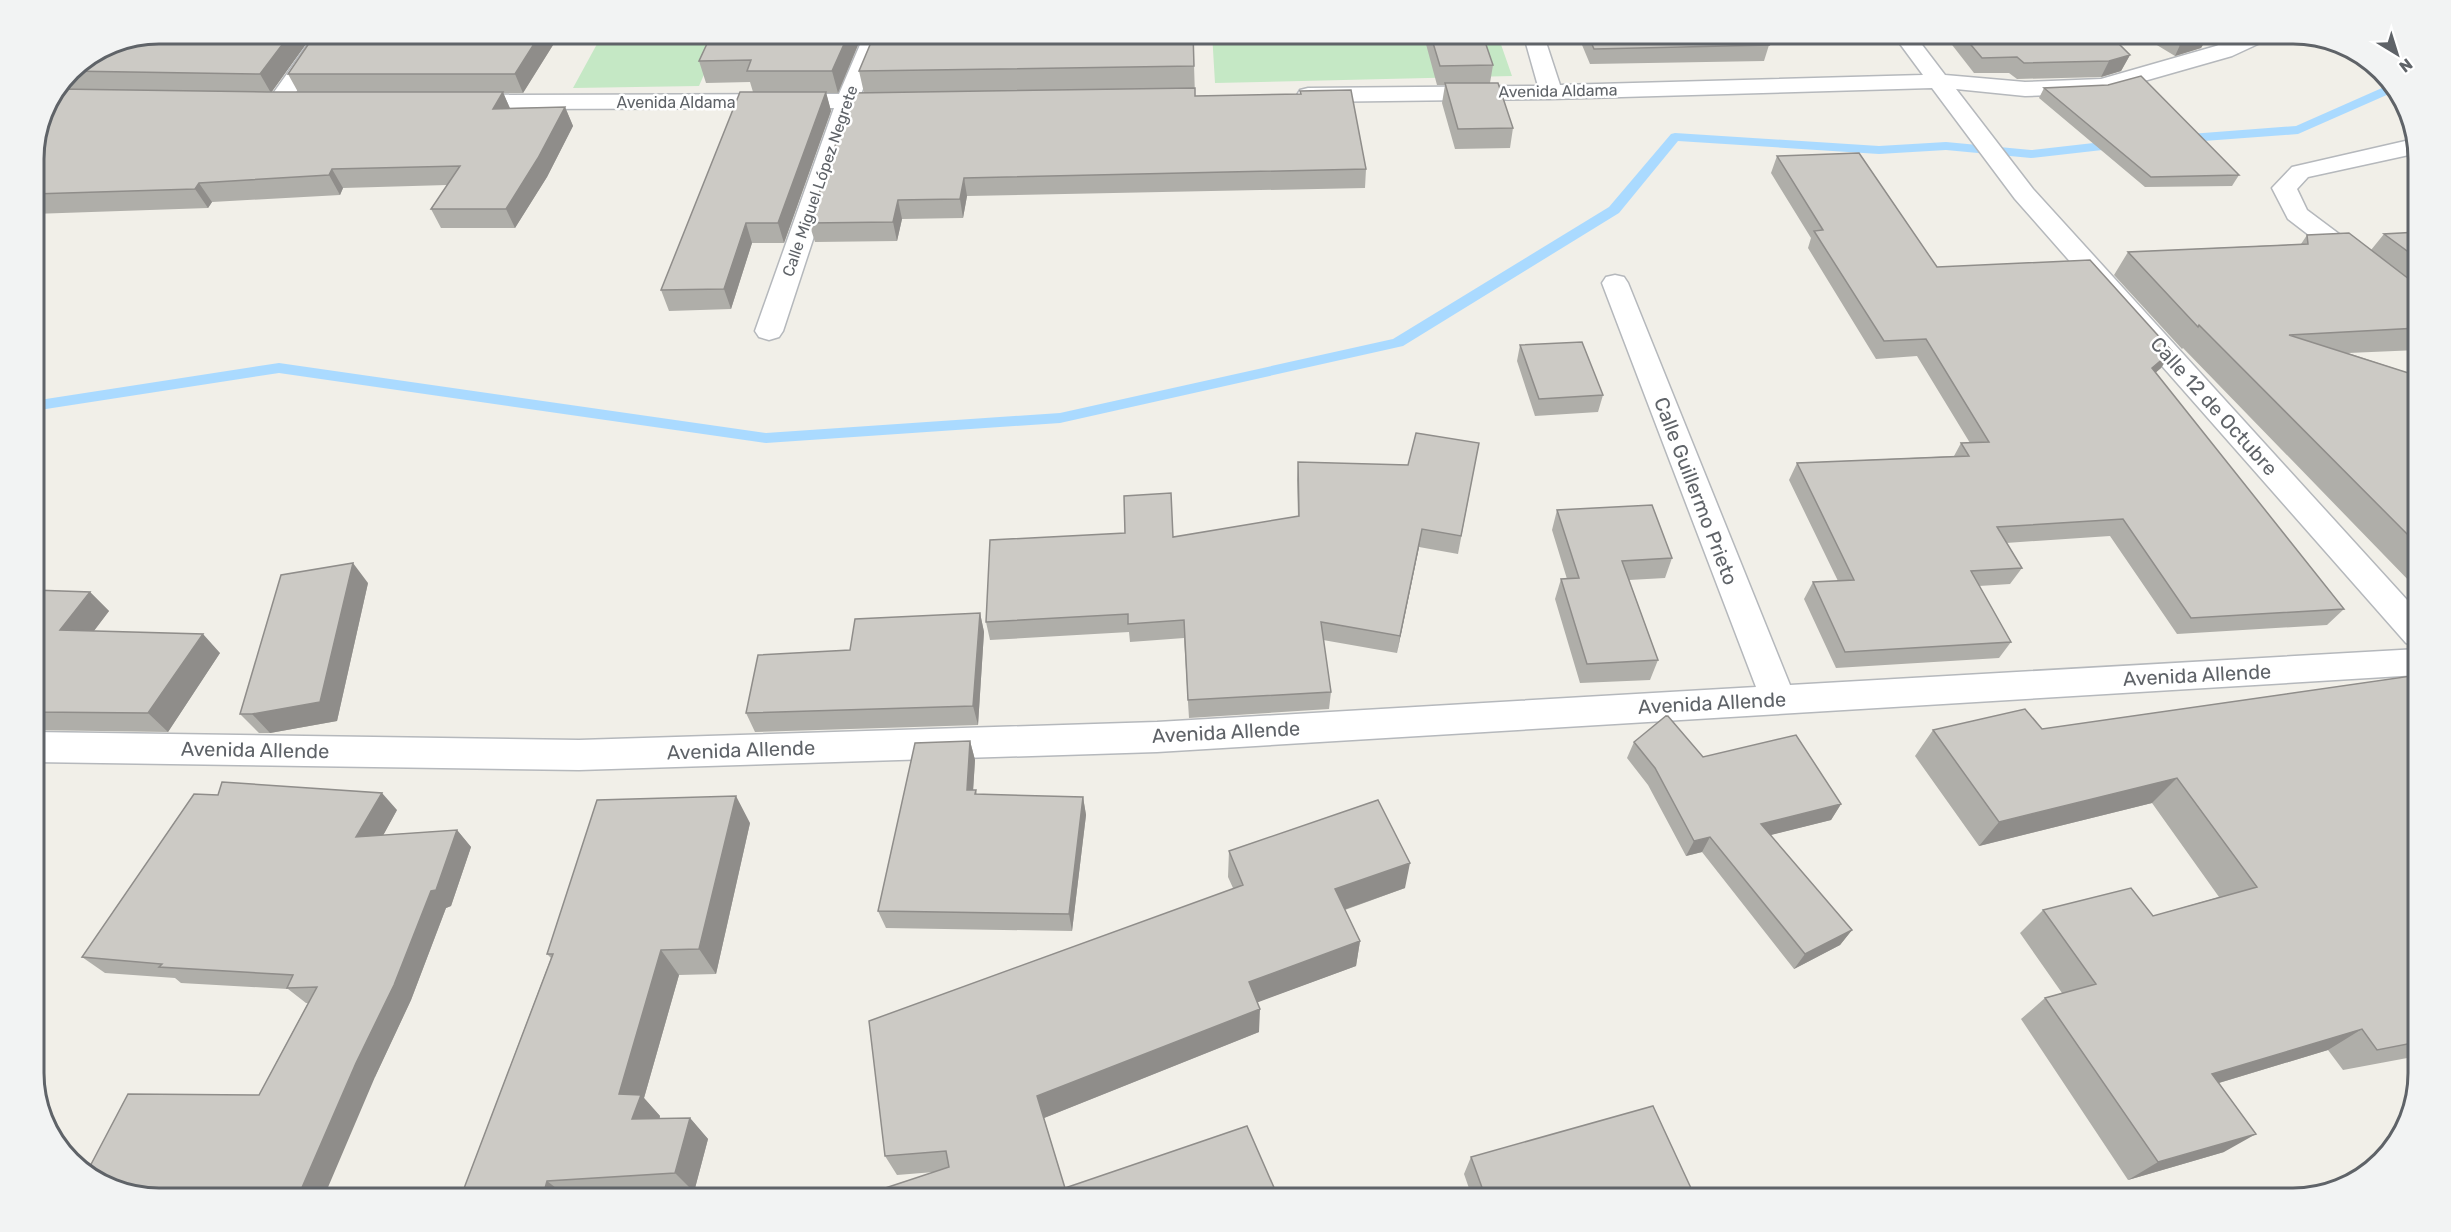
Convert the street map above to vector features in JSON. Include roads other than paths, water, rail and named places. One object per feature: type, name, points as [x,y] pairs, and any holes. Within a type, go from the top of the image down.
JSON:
[{"type":"street","points":[[278,102],[318,44]]},
{"type":"street","name":"Calle Miguel López Negrete","points":[[769,331],[847,102],[871,44]]},
{"type":"street","points":[[1536,44],[1551,92]]},
{"type":"street","name":"Calle 12 de Octubre","points":[[1910,44],[2024,194],[2408,622]]},
{"type":"street","name":"Avenida Aldama","points":[[1288,96],[1551,92],[1938,81],[2025,89],[2102,86],[2224,51],[2235,44]]},
{"type":"street","name":"Avenida Aldama","points":[[444,102],[918,101]]},
{"type":"street","points":[[254,102],[301,102]]},
{"type":"street","points":[[2407,148],[2300,172],[2284,188],[2297,214],[2407,298]]},
{"type":"street","name":"Calle Guillermo Prieto","points":[[1615,283],[1778,699]]},
{"type":"street","name":"Avenida Allende","points":[[44,747],[591,754],[1157,737],[2408,663]]},
{"type":"waterway","points":[[2177,139],[2298,130],[2386,91]]},
{"type":"waterway","points":[[44,404],[279,368],[766,438],[1060,418],[1398,343],[1614,210],[1675,137],[1879,150],[1946,146],[2031,154],[2120,144]]}]
